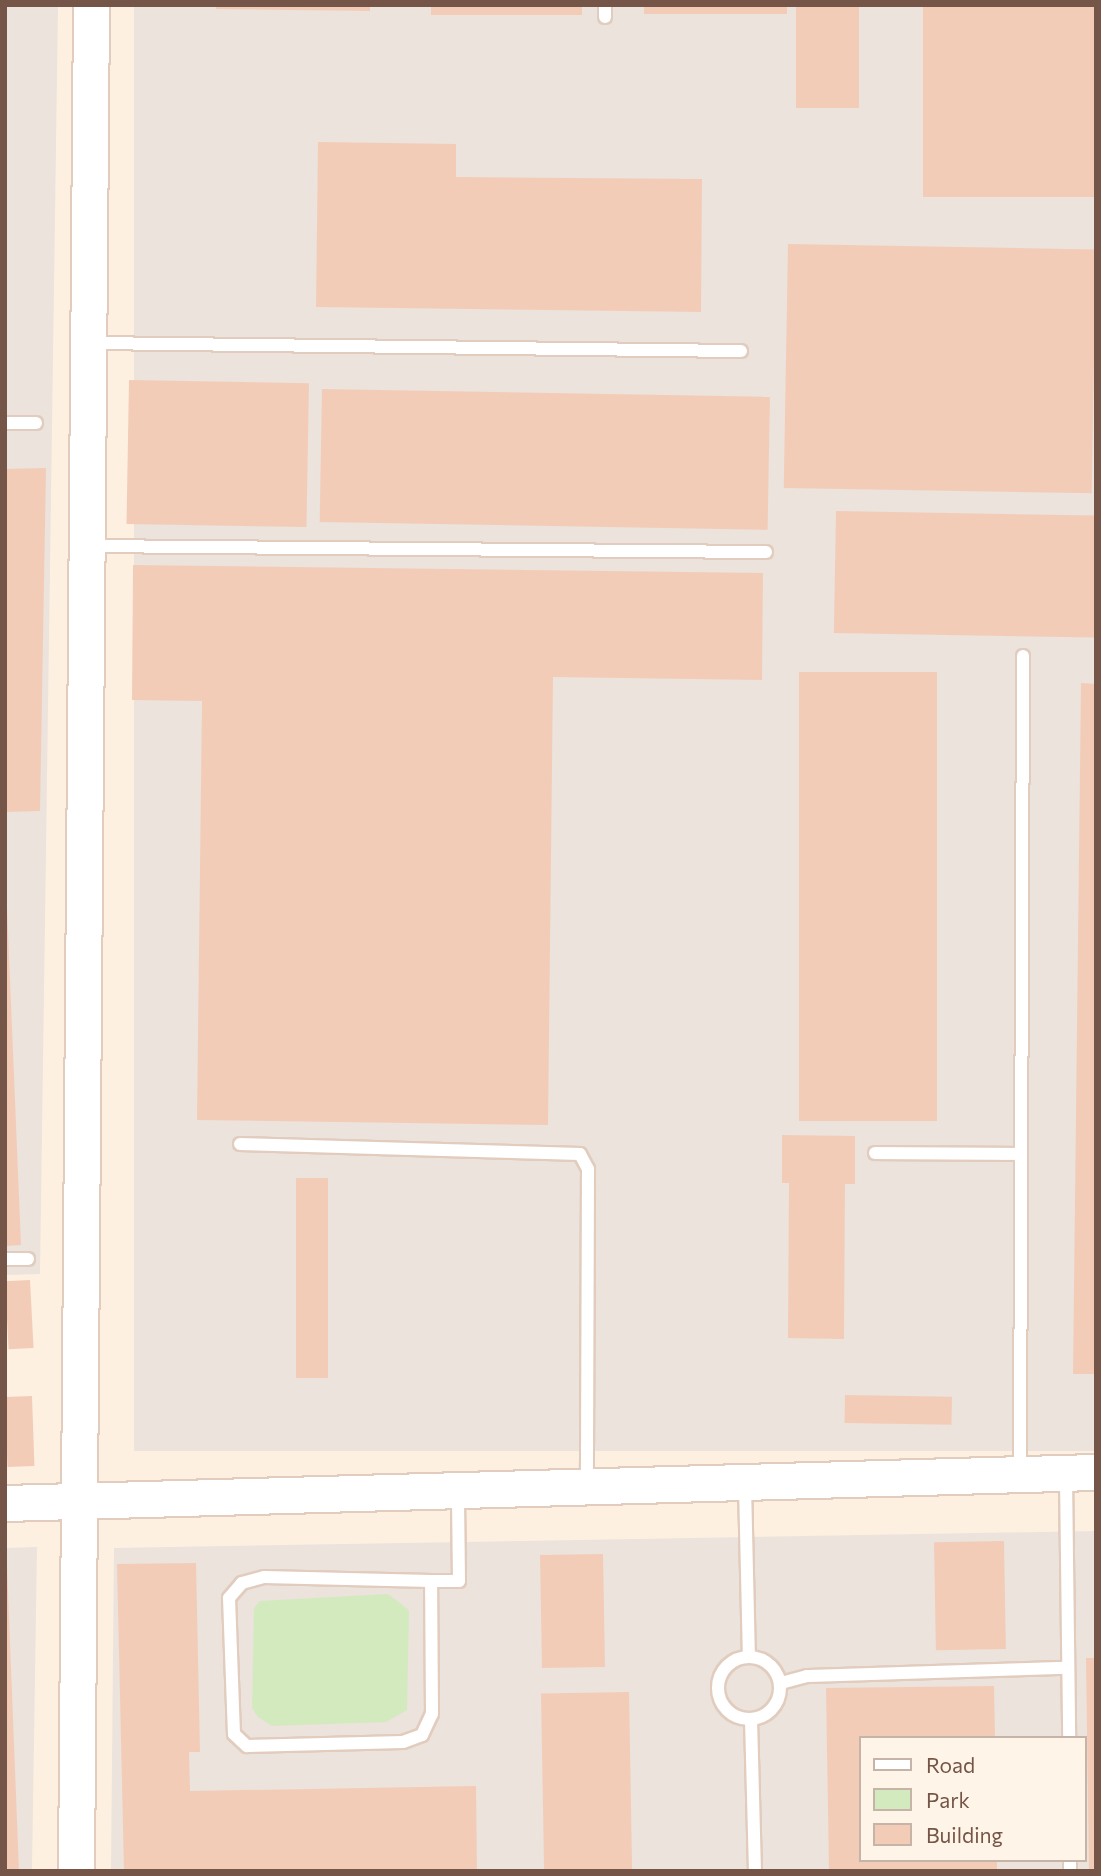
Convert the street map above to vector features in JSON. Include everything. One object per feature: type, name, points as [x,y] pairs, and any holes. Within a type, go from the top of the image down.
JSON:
[{"type":"street","points":[[76,1871],[91,5]]},
{"type":"street","points":[[5,1503],[1081,1473]]},
{"type":"lane","points":[[88,343],[741,351]]},
{"type":"lane","points":[[5,424],[36,423]]},
{"type":"lane","points":[[87,546],[766,552]]},
{"type":"lane","points":[[1020,1474],[1023,656]]},
{"type":"lane","points":[[240,1144],[580,1154],[588,1169],[587,1486]]},
{"type":"lane","points":[[875,1153],[1021,1154]]},
{"type":"lane","points":[[5,1259],[28,1259]]},
{"type":"lane","points":[[1069,1736],[1068,1668],[1081,1473]]},
{"type":"lane","points":[[745,1482],[749,1656]]},
{"type":"lane","points":[[431,1581],[432,1714],[422,1735],[403,1742],[247,1746],[234,1734],[229,1598],[242,1583],[264,1577],[459,1581],[457,1490]]},
{"type":"lane","points":[[749,1656],[769,1662],[780,1683],[774,1708],[751,1719],[727,1710],[718,1687],[727,1665],[749,1656]]},
{"type":"lane","points":[[780,1683],[807,1676],[1068,1668]]},
{"type":"lane","points":[[751,1719],[755,1871]]},
{"type":"shaded area","points":[[5,5],[58,5],[40,1274],[5,1275]]},
{"type":"shaded area","points":[[134,5],[1096,5],[1096,1451],[134,1451]]},
{"type":"shaded area","points":[[1096,1531],[1096,1871],[111,1871],[114,1548]]},
{"type":"shaded area","points":[[37,1547],[32,1871],[5,1871],[5,1548]]},
{"type":"green space","points":[[388,1594],[409,1610],[407,1710],[386,1722],[272,1726],[258,1717],[252,1708],[254,1608],[260,1601]]},
{"type":"building","points":[[216,5],[370,5],[370,11],[216,9]]},
{"type":"building","points":[[431,5],[582,5],[582,15],[431,15]]},
{"type":"building","points":[[644,5],[787,5],[787,14],[644,14]]},
{"type":"building","points":[[796,5],[859,5],[859,108],[796,108]]},
{"type":"building","points":[[923,5],[1096,5],[1096,197],[923,197]]},
{"type":"building","points":[[318,142],[456,144],[456,177],[702,179],[701,312],[316,307]]},
{"type":"building","points":[[788,244],[1096,249],[1092,493],[784,488]]},
{"type":"building","points":[[129,380],[309,383],[306,527],[126,524]]},
{"type":"building","points":[[322,389],[770,397],[768,530],[320,522]]},
{"type":"building","points":[[46,468],[40,811],[5,812],[5,469]]},
{"type":"building","points":[[836,511],[1096,516],[1094,638],[834,633]]},
{"type":"building","points":[[133,565],[763,573],[762,680],[553,677],[548,1125],[197,1120],[202,701],[132,700]]},
{"type":"building","points":[[799,672],[937,672],[937,1121],[799,1121]]},
{"type":"building","points":[[1081,683],[1096,684],[1096,1374],[1073,1374]]},
{"type":"building","points":[[5,859],[21,1245],[5,1246]]},
{"type":"building","points":[[782,1135],[855,1136],[855,1184],[845,1184],[844,1339],[788,1338],[789,1183],[782,1183]]},
{"type":"building","points":[[296,1178],[328,1178],[328,1378],[296,1378]]},
{"type":"building","points":[[30,1280],[34,1348],[9,1349],[5,1281]]},
{"type":"building","points":[[845,1395],[952,1397],[951,1425],[845,1423]]},
{"type":"building","points":[[32,1396],[34,1466],[7,1467],[5,1397]]},
{"type":"building","points":[[1004,1541],[1006,1649],[936,1650],[934,1542]]},
{"type":"building","points":[[603,1554],[605,1667],[542,1668],[540,1555]]},
{"type":"building","points":[[196,1563],[200,1752],[189,1752],[190,1791],[476,1786],[477,1871],[124,1871],[117,1564]]},
{"type":"building","points":[[7,1566],[19,1871],[5,1871]]},
{"type":"building","points":[[1086,1658],[1096,1658],[1096,1871],[1089,1871]]},
{"type":"building","points":[[994,1686],[995,1736],[860,1736],[860,1862],[997,1862],[997,1871],[829,1871],[826,1688]]},
{"type":"building","points":[[629,1692],[632,1871],[544,1871],[541,1694]]}]
